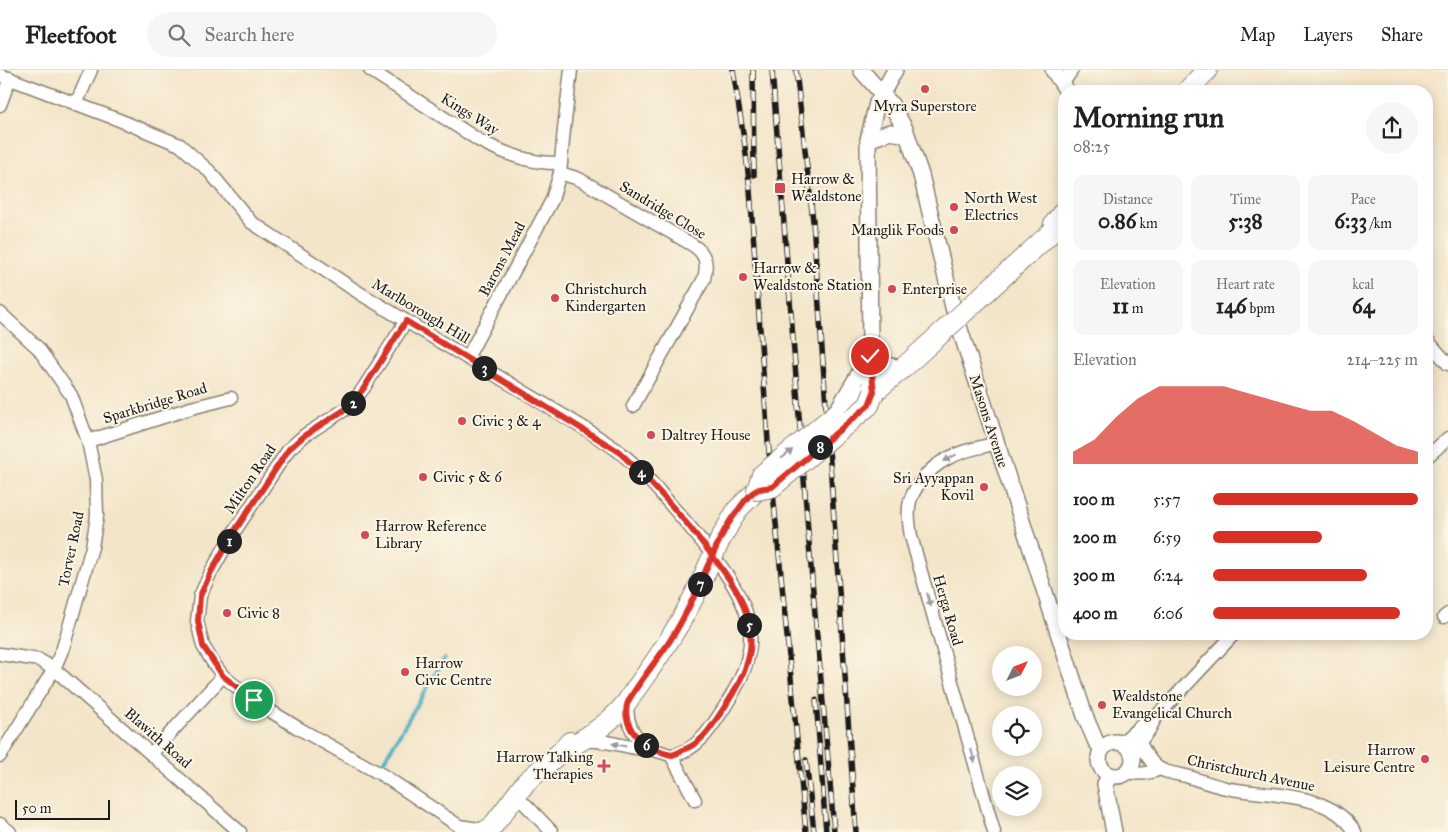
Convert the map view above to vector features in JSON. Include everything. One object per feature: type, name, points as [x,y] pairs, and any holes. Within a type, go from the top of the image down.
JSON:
[{"type":"main road","points":[[1193,85],[1207,70]]},
{"type":"main road","points":[[562,751],[582,741],[629,699],[672,638],[687,613],[720,540],[737,510],[757,490],[762,475],[861,395],[874,392],[1058,223]]},
{"type":"main road","points":[[757,490],[772,487],[869,405],[874,392],[870,355]]},
{"type":"main road","points":[[489,830],[526,782],[562,751],[578,733],[621,698],[629,699]]},
{"type":"street","points":[[76,104],[91,70]]},
{"type":"street","name":"Kings Way","points":[[370,70],[480,141],[529,162],[561,168]]},
{"type":"street","name":"Barons Mead","points":[[467,358],[552,200],[561,168],[571,70]]},
{"type":"street","name":"Masons Avenue","points":[[861,70],[882,92],[901,120],[907,135],[921,175],[954,311],[1058,632]]},
{"type":"street","points":[[835,415],[870,355],[868,140],[873,115],[882,92],[895,70]]},
{"type":"street","points":[[1053,70],[1064,85]]},
{"type":"street","points":[[1066,85],[1072,70]]},
{"type":"street","points":[[0,105],[5,76]]},
{"type":"street","name":"Marlborough Hill","points":[[5,76],[180,145],[209,171],[251,222],[361,294],[618,451],[647,477],[693,530],[724,572],[741,600],[749,624],[750,649],[737,687],[706,734],[695,746],[671,755]]},
{"type":"street","points":[[868,140],[890,132],[907,135]]},
{"type":"street","name":"Sandridge Close","points":[[561,168],[691,244],[703,253],[706,261],[707,268],[704,279],[633,406]]},
{"type":"street","name":"Torver Road","points":[[0,313],[38,348],[71,395],[88,440],[96,480],[97,516],[92,547],[63,648],[54,669],[0,756]]},
{"type":"street","name":"Milton Road","points":[[406,321],[364,388],[349,407],[305,435],[289,449],[232,535],[211,572],[200,596],[198,621],[203,646],[223,676],[254,700],[298,728],[391,780],[460,829],[489,830]]},
{"type":"street","points":[[1433,346],[1448,364]]},
{"type":"street","points":[[870,355],[883,364],[902,368]]},
{"type":"street","name":"Sparkbridge Road","points":[[88,440],[191,408],[231,398]]},
{"type":"street","points":[[1433,452],[1448,438]]},
{"type":"street","name":"Herga Road","points":[[994,832],[911,536],[909,520],[910,501],[931,469],[955,455],[997,443]]},
{"type":"street","name":"Masons Avenue","points":[[1061,640],[1085,716],[1096,742],[1102,748]]},
{"type":"street","points":[[1131,745],[1227,640]]},
{"type":"street","name":"Blawith Road","points":[[0,654],[40,660],[54,669],[240,832]]},
{"type":"street","points":[[152,753],[223,676]]},
{"type":"street","points":[[629,699],[627,718],[636,736],[656,750],[671,755],[695,800]]},
{"type":"street","points":[[1156,717],[1143,724],[1131,745],[1133,763],[1127,772],[1119,776],[1110,775],[1105,772],[1100,763],[1102,748],[1111,742],[1131,745],[1160,769]]},
{"type":"street","points":[[582,741],[596,740],[638,749],[656,750]]},
{"type":"street","name":"Christchurch Avenue","points":[[1127,772],[1142,774],[1160,769],[1227,788],[1297,798],[1332,810],[1343,817],[1355,832]]},
{"type":"street","points":[[1110,775],[1105,784],[1114,832]]},
{"type":"street","points":[[514,796],[526,805],[552,832]]},
{"type":"street","points":[[0,824],[10,832]]},
{"type":"waterway","points":[[382,764],[444,659]]},
{"type":"railway","points":[[733,70],[750,190],[768,441],[806,832]]},
{"type":"railway","points":[[753,70],[754,175]]},
{"type":"railway","points":[[772,70],[810,557],[834,832]]},
{"type":"railway","points":[[796,70],[813,221],[856,832]]},
{"type":"railway","points":[[816,700],[826,832]]},
{"type":"railway","points":[[806,760],[814,832]]},
{"type":"place","name":"Myra Superstore","points":[[925,89]]},
{"type":"place","name":"Harrow & Wealdstone","points":[[780,188]]},
{"type":"place","name":"North West Electrics","points":[[954,207]]},
{"type":"place","name":"Manglik Foods","points":[[954,230]]},
{"type":"place","name":"Harrow & Wealdstone Station","points":[[743,277]]},
{"type":"place","name":"Enterprise","points":[[892,289]]},
{"type":"place","name":"Christchurch Kindergarten","points":[[555,298]]},
{"type":"place","name":"Civic 3 & 4","points":[[462,421]]},
{"type":"place","name":"Daltrey House","points":[[651,435]]},
{"type":"place","name":"Civic 5 & 6","points":[[423,477]]},
{"type":"place","name":"Sri Ayyappan Kovil","points":[[984,487]]},
{"type":"place","name":"Harrow Reference Library","points":[[365,535]]},
{"type":"place","name":"Civic 8","points":[[227,613]]},
{"type":"place","name":"Harrow Civic Centre","points":[[405,672]]},
{"type":"place","name":"Wealdstone Evangelical Church","points":[[1102,705]]},
{"type":"place","name":"Harrow Leisure Centre","points":[[1425,759]]},
{"type":"place","name":"Harrow Talking Therapies","points":[[604,766]]},
{"type":"route","points":[[254,700],[223,676],[203,646],[198,621],[200,596],[232,535],[289,449],[305,435],[327,423],[349,407],[364,388],[406,321],[618,451],[647,477],[693,530],[701,541],[721,567],[741,600],[749,624],[750,649],[745,668],[737,687],[706,734],[695,746],[671,755],[656,750],[636,736],[629,725],[626,704],[659,658],[687,613],[701,582],[720,540],[737,510],[757,490],[772,487],[869,405],[874,392],[870,356]]}]
